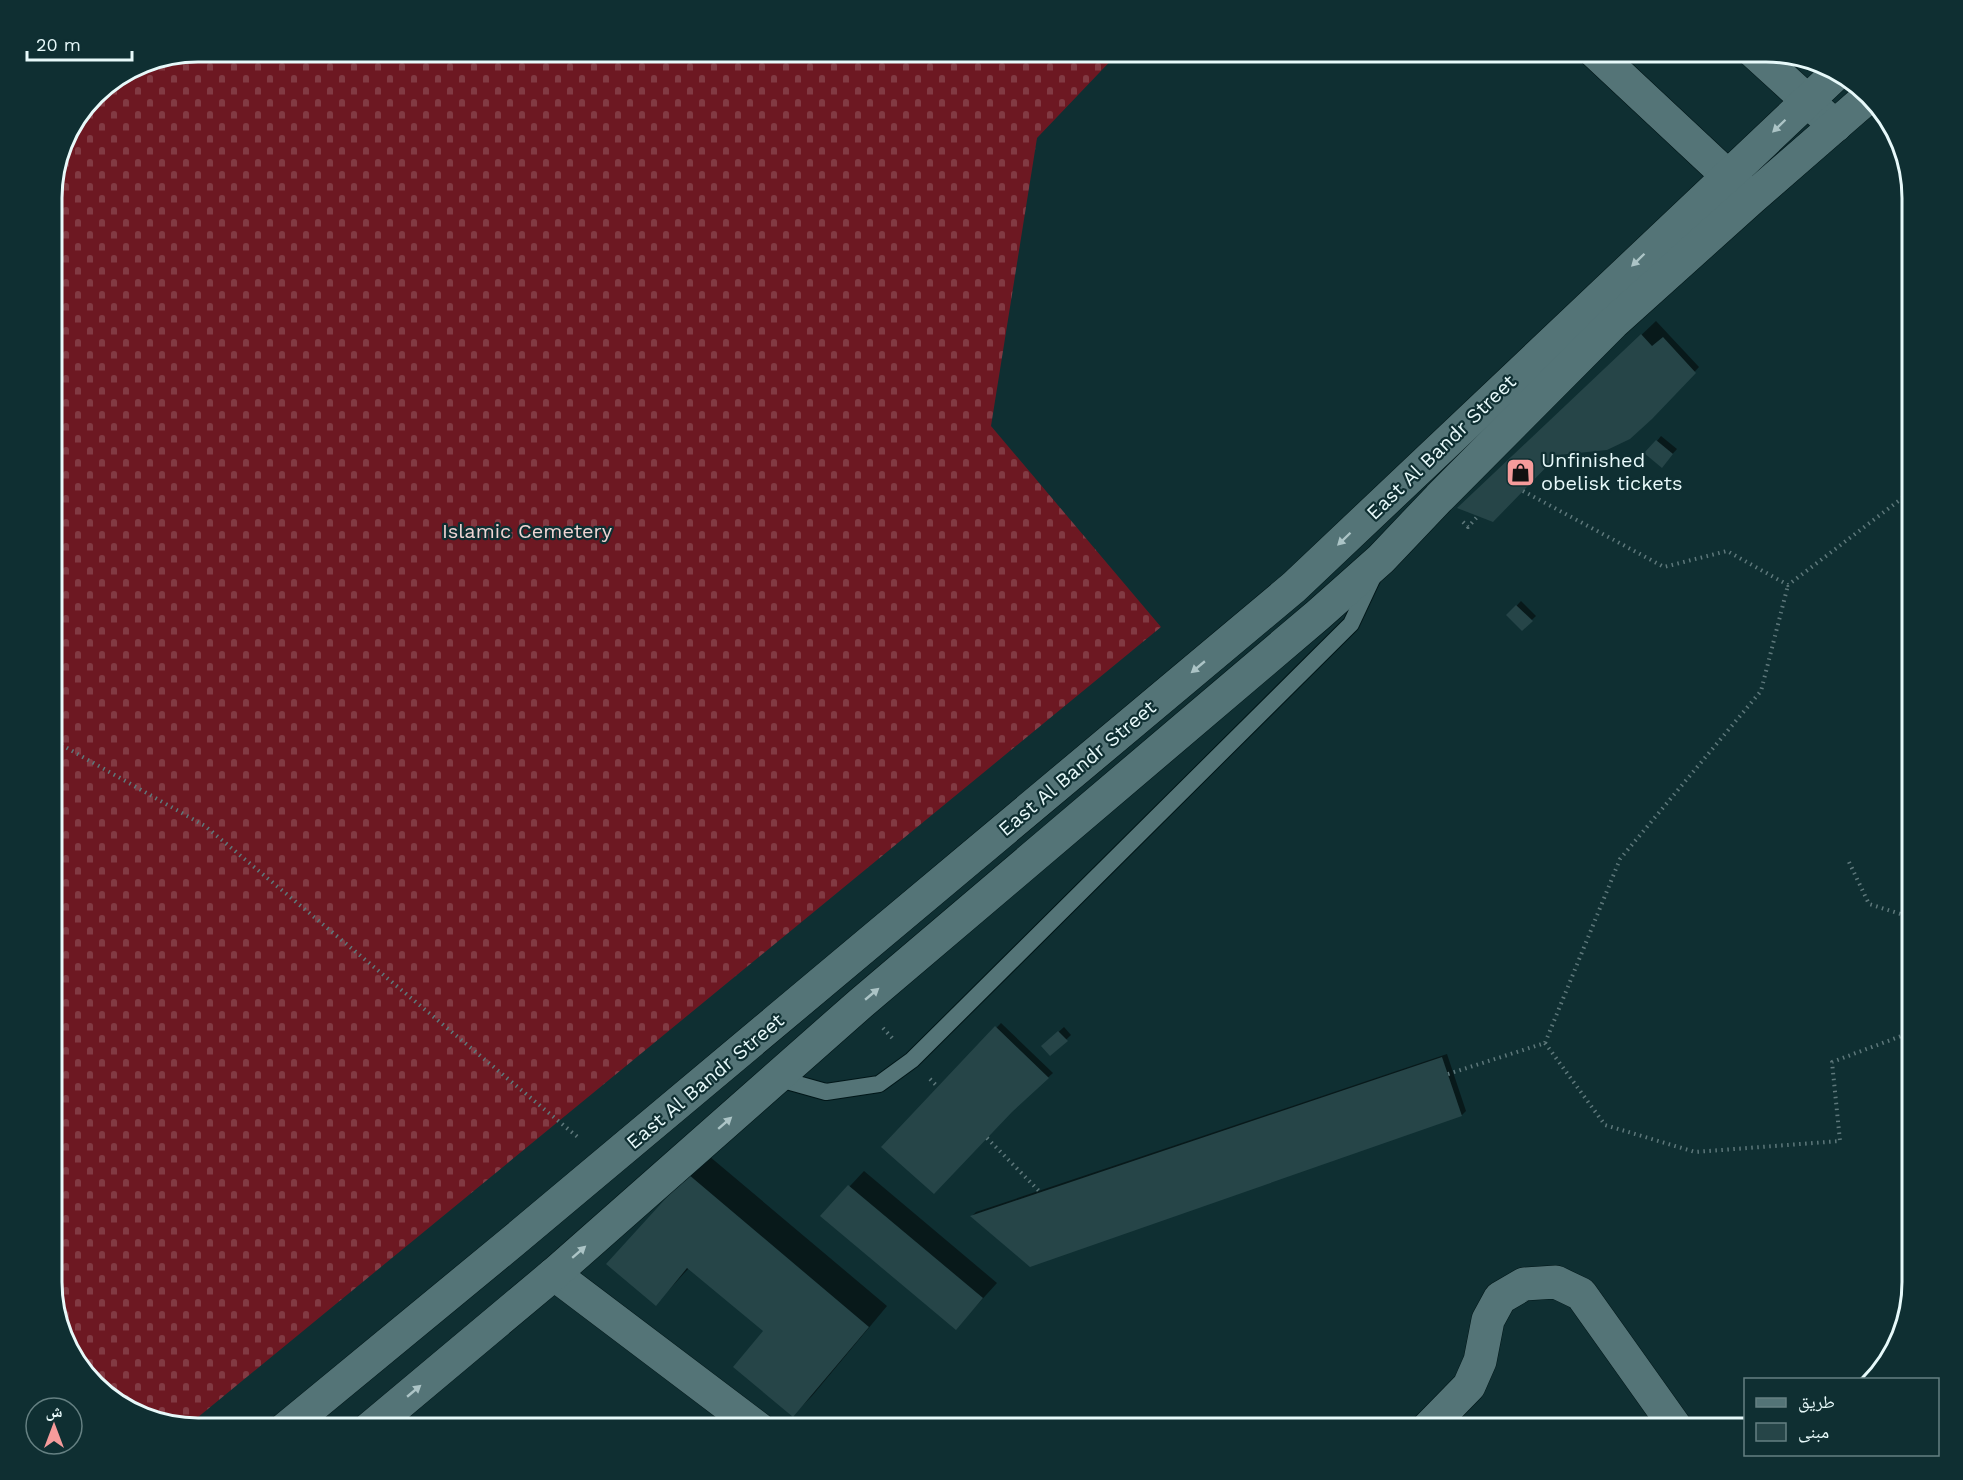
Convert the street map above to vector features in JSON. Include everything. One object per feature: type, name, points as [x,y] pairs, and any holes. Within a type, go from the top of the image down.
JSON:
[{"type":"main road","points":[[1606,62],[1752,198]]},
{"type":"main road","points":[[1765,62],[1835,126]]},
{"type":"main road","name":"East Al Bandr Street","points":[[298,1418],[512,1242],[1294,586],[1831,78]]},
{"type":"main road","name":"East Al Bandr Street","points":[[382,1418],[554,1274],[860,1004],[1381,559],[1613,323],[1863,102]]},
{"type":"main road","points":[[1415,471],[1439,498]]},
{"type":"main road","points":[[1294,586],[1318,615]]},
{"type":"main road","points":[[512,1242],[744,1418]]},
{"type":"main road","points":[[1438,1418],[1469,1386],[1480,1360],[1488,1320],[1500,1298],[1524,1284],[1556,1282],[1581,1294],[1669,1418]]},
{"type":"lane","points":[[776,1078],[826,1092],[879,1084],[912,1060],[1351,624],[1381,559]]},
{"type":"path","points":[[1523,491],[1664,567],[1727,551],[1788,585]]},
{"type":"path","points":[[1545,1043],[1620,859],[1761,692],[1788,585],[1902,498]]},
{"type":"path","points":[[62,745],[205,825],[607,1162]]},
{"type":"path","points":[[1849,862],[1869,904],[1902,914]]},
{"type":"path","points":[[1545,1043],[1605,1125],[1695,1152],[1840,1141],[1832,1062],[1902,1036]]},
{"type":"path","points":[[1448,1074],[1545,1043]]},
{"type":"path","points":[[987,1138],[1041,1193]]},
{"type":"green space","name":"Islamic Cemetery","points":[[188,62],[1110,62],[1037,138],[991,426],[1161,627],[197,1418],[162,1414],[137,1405],[108,1385],[80,1351],[69,1326],[62,1292],[62,188],[66,162],[75,137],[95,108],[122,84],[154,69]]},
{"type":"building","points":[[1641,334],[1652,346],[1663,337],[1696,373],[1652,419],[1630,439],[1607,450],[1558,455],[1493,522],[1457,508]]},
{"type":"building","points":[[1656,440],[1673,454],[1662,468],[1644,453]]},
{"type":"building","points":[[1516,605],[1533,621],[1522,631],[1506,615]]},
{"type":"building","points":[[995,1026],[1049,1078],[1012,1112],[934,1194],[881,1147]]},
{"type":"building","points":[[1058,1031],[1068,1041],[1050,1056],[1041,1046]]},
{"type":"building","points":[[1442,1057],[1462,1116],[1030,1267],[970,1216]]},
{"type":"building","points":[[688,1174],[869,1327],[793,1417],[733,1367],[763,1331],[687,1268],[656,1306],[606,1264]]},
{"type":"building","points":[[848,1185],[983,1298],[956,1330],[820,1216]]},
{"type":"place","name":"Unfinished obelisk tickets","points":[[1520,472]]}]
